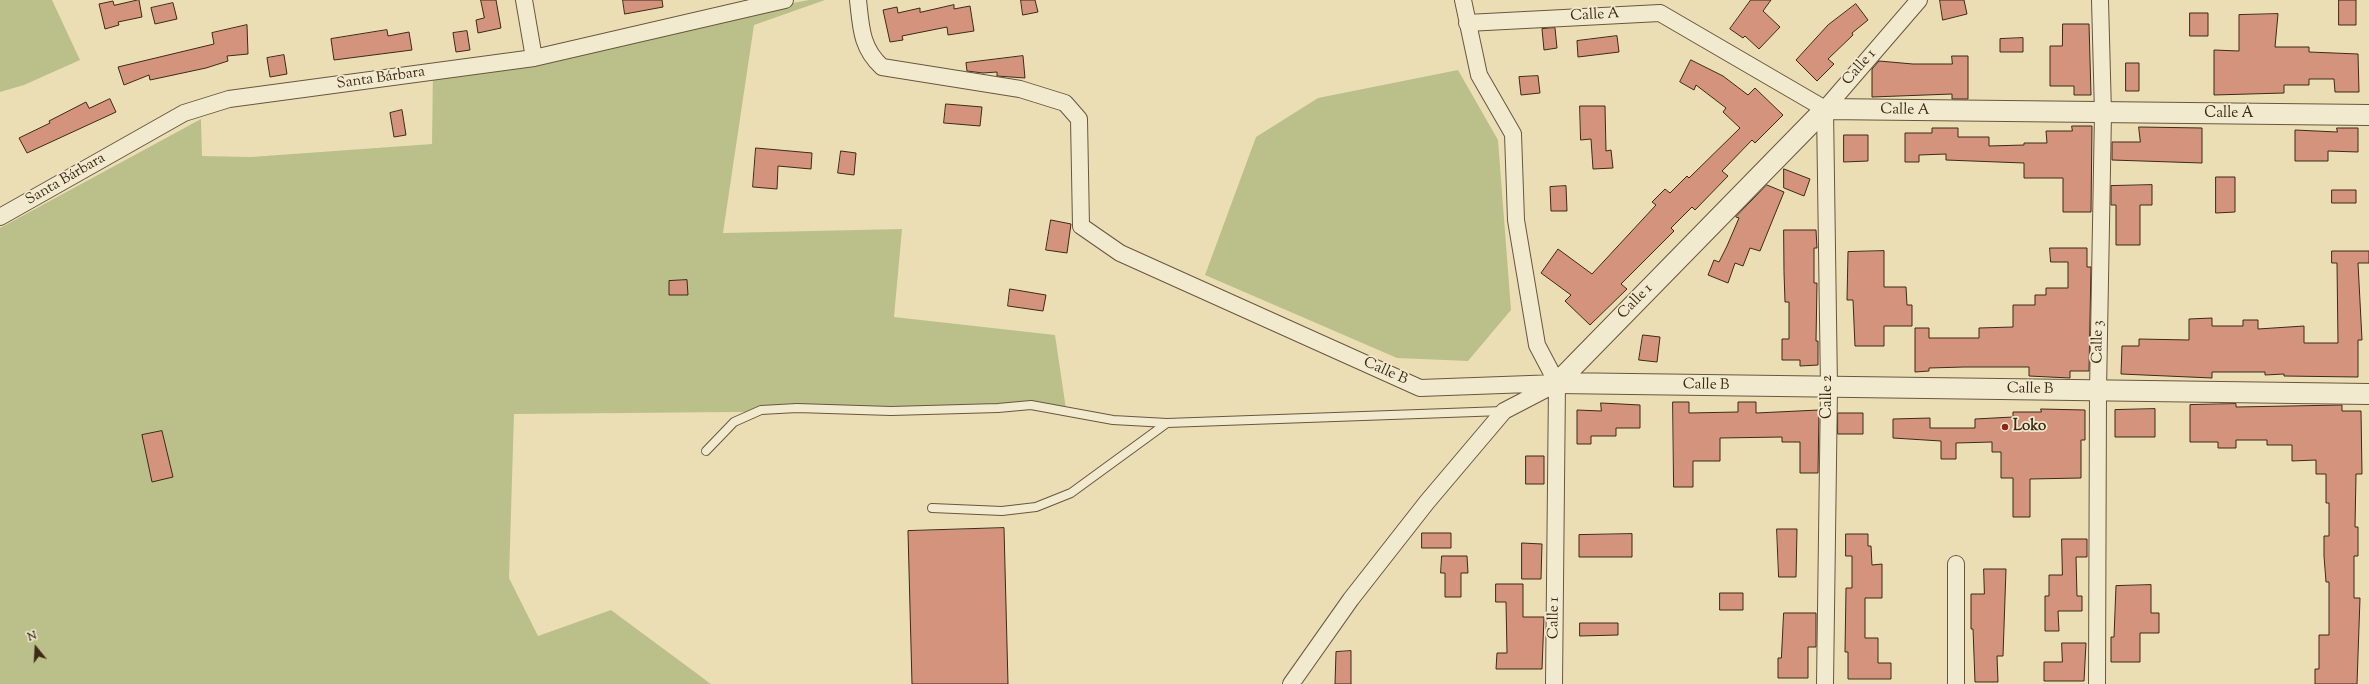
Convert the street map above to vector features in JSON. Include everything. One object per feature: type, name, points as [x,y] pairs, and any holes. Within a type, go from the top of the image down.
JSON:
[{"type":"street","points":[[524,0],[534,58]]},
{"type":"street","name":"Santa Bárbara","points":[[4,211],[184,113],[229,99],[534,58],[785,0]]},
{"type":"street","name":"Calle B","points":[[858,0],[862,36],[871,57],[882,67],[1020,88],[1066,103],[1079,119],[1080,226],[1120,253],[1420,388],[1557,383],[1829,388],[2369,394]]},
{"type":"street","points":[[1291,684],[1350,599],[1427,502],[1504,411],[1557,383],[1537,345],[1516,220],[1513,134],[1479,75],[1463,0]]},
{"type":"street","name":"Calle 1","points":[[1554,684],[1557,383],[1825,109],[1919,0]]},
{"type":"street","name":"Calle 3","points":[[2097,684],[2098,391],[2103,113],[2100,0]]},
{"type":"street","name":"Calle A","points":[[1467,23],[1659,6],[1825,109],[2369,115]]},
{"type":"street","name":"Calle 2","points":[[1825,109],[1829,388],[1826,684]]},
{"type":"street","points":[[1956,564],[1956,684]]},
{"type":"lane","points":[[706,451],[734,422],[761,410],[797,408],[891,411],[998,408],[1031,405],[1113,420],[1167,423],[1504,411]]},
{"type":"lane","points":[[932,508],[1002,511],[1036,506],[1071,493],[1167,423]]},
{"type":"green space","points":[[0,0],[52,0],[80,60],[24,85],[0,92]]},
{"type":"green space","points":[[809,0],[825,0],[754,25],[723,233],[902,229],[894,317],[1055,335],[1066,409],[514,414],[509,578],[538,636],[611,610],[711,684],[0,684],[0,228],[201,119],[202,156],[251,157],[432,144],[433,69]]},
{"type":"green space","points":[[1458,70],[1498,140],[1511,310],[1468,361],[1397,358],[1205,275],[1256,137],[1318,98]]},
{"type":"building","points":[[139,0],[142,17],[118,22],[119,25],[105,29],[99,4],[113,1],[114,5]]},
{"type":"building","points":[[481,0],[496,0],[501,28],[478,33],[476,20],[484,18]]},
{"type":"building","points":[[623,0],[662,0],[663,7],[625,14]]},
{"type":"building","points":[[1021,0],[1035,0],[1038,12],[1023,15]]},
{"type":"building","points":[[1751,0],[1771,0],[1763,11],[1780,27],[1759,49],[1745,36],[1743,38],[1730,29]]},
{"type":"building","points":[[1940,0],[1964,0],[1967,14],[1943,20]]},
{"type":"building","points":[[2339,0],[2356,0],[2356,25],[2339,25]]},
{"type":"building","points":[[173,3],[177,19],[155,24],[151,8]]},
{"type":"building","points":[[1856,4],[1868,20],[1852,33],[1853,35],[1828,59],[1834,64],[1817,81],[1796,60],[1828,25]]},
{"type":"building","points":[[954,5],[954,9],[970,6],[974,31],[948,35],[947,27],[902,36],[903,40],[890,42],[883,10],[897,7],[898,13],[920,8],[920,12]]},
{"type":"building","points":[[2190,13],[2208,13],[2208,36],[2190,36]]},
{"type":"building","points":[[2278,14],[2275,47],[2309,47],[2309,52],[2358,54],[2359,92],[2335,92],[2334,79],[2309,79],[2309,85],[2284,85],[2284,93],[2214,95],[2214,50],[2239,51],[2239,15]]},
{"type":"building","points":[[2063,24],[2089,24],[2091,95],[2074,95],[2074,86],[2050,86],[2050,46],[2062,46]]},
{"type":"building","points":[[247,25],[248,54],[227,56],[228,61],[206,68],[150,80],[149,75],[124,85],[118,67],[214,44],[212,33]]},
{"type":"building","points":[[1555,28],[1557,48],[1544,50],[1542,29]]},
{"type":"building","points":[[387,30],[388,36],[409,32],[412,50],[334,60],[331,39]]},
{"type":"building","points":[[467,31],[470,50],[456,52],[453,33]]},
{"type":"building","points":[[1617,36],[1619,52],[1578,57],[1577,41]]},
{"type":"building","points":[[2023,38],[2023,52],[2000,52],[2000,39]]},
{"type":"building","points":[[284,55],[287,74],[270,77],[267,58]]},
{"type":"building","points":[[1023,56],[1025,78],[997,76],[997,72],[983,73],[967,71],[966,63]]},
{"type":"building","points":[[1952,56],[1968,56],[1968,99],[1952,99],[1952,94],[1872,97],[1872,69],[1879,61],[1913,64],[1952,64]]},
{"type":"building","points":[[1691,60],[1723,76],[1748,95],[1755,88],[1783,115],[1755,143],[1752,140],[1722,171],[1728,176],[1695,210],[1692,207],[1671,228],[1674,231],[1621,284],[1627,289],[1590,325],[1565,301],[1571,295],[1541,273],[1558,249],[1592,274],[1656,205],[1652,202],[1665,189],[1670,193],[1687,176],[1689,178],[1740,128],[1723,112],[1726,108],[1696,85],[1694,90],[1680,82]]},
{"type":"building","points":[[2126,63],[2139,63],[2139,91],[2126,91]]},
{"type":"building","points":[[1538,76],[1540,93],[1521,95],[1519,77]]},
{"type":"building","points":[[110,99],[116,112],[27,153],[19,138],[50,123],[49,121],[86,102],[89,108]]},
{"type":"building","points":[[946,104],[982,107],[980,126],[944,123]]},
{"type":"building","points":[[1580,106],[1605,106],[1606,151],[1611,150],[1613,168],[1593,169],[1591,139],[1581,140]]},
{"type":"building","points":[[402,110],[406,135],[394,137],[390,113]]},
{"type":"building","points":[[2072,126],[2092,126],[2091,212],[2063,212],[2063,178],[2024,178],[2024,163],[1946,160],[1946,154],[1919,155],[1919,162],[1905,162],[1905,133],[1932,133],[1932,128],[1958,128],[1958,137],[1989,137],[1989,146],[2024,145],[2024,143],[2047,143],[2046,131],[2072,131]]},
{"type":"building","points":[[2139,127],[2202,128],[2202,163],[2112,160],[2112,142],[2140,142]]},
{"type":"building","points":[[2337,128],[2358,128],[2358,152],[2328,151],[2328,161],[2295,161],[2295,130],[2337,132]]},
{"type":"building","points":[[1844,135],[1868,135],[1868,161],[1844,162]]},
{"type":"building","points":[[756,148],[812,153],[811,169],[778,166],[777,189],[753,187]]},
{"type":"building","points":[[841,151],[856,153],[854,175],[838,173]]},
{"type":"building","points":[[1784,169],[1810,179],[1804,196],[1784,188]]},
{"type":"building","points":[[2216,177],[2235,177],[2235,212],[2216,213]]},
{"type":"building","points":[[1767,185],[1784,192],[1760,251],[1750,248],[1743,266],[1735,263],[1728,283],[1708,275],[1714,260],[1719,262],[1727,246],[1739,218],[1736,217]]},
{"type":"building","points":[[2152,185],[2152,205],[2140,205],[2140,245],[2116,245],[2116,205],[2111,205],[2111,186]]},
{"type":"building","points":[[1566,186],[1567,211],[1551,211],[1550,187]]},
{"type":"building","points":[[2332,190],[2356,190],[2356,203],[2332,203]]},
{"type":"building","points":[[1051,220],[1071,224],[1067,253],[1046,250]]},
{"type":"building","points":[[1784,230],[1816,230],[1817,248],[1814,248],[1814,283],[1817,283],[1816,341],[1818,341],[1818,365],[1800,366],[1800,360],[1782,360],[1782,339],[1789,339],[1789,302],[1785,302]]},
{"type":"building","points":[[2050,248],[2087,248],[2087,267],[2091,267],[2089,371],[2070,371],[2070,378],[2029,376],[2029,367],[1929,368],[1929,371],[1915,372],[1915,328],[1929,328],[1929,338],[1979,338],[1979,328],[2013,327],[2013,305],[2035,305],[2035,295],[2046,295],[2046,288],[2068,288],[2068,262],[2051,262]]},
{"type":"building","points":[[1884,251],[1884,287],[1906,287],[1907,305],[1912,305],[1912,326],[1884,326],[1884,346],[1855,346],[1853,300],[1847,300],[1848,252]]},
{"type":"building","points":[[2332,251],[2369,251],[2369,263],[2358,263],[2362,340],[2358,340],[2358,377],[2284,376],[2284,374],[2265,375],[2265,372],[2212,372],[2212,378],[2121,374],[2122,346],[2139,346],[2139,339],[2189,340],[2189,319],[2212,318],[2212,326],[2243,326],[2243,320],[2258,320],[2258,329],[2304,326],[2304,343],[2338,343],[2337,263],[2332,263]]},
{"type":"building","points":[[687,280],[688,295],[669,295],[669,281]]},
{"type":"building","points":[[1010,289],[1046,295],[1043,311],[1008,306]]},
{"type":"building","points":[[1643,335],[1660,337],[1657,362],[1639,360]]},
{"type":"building","points":[[1673,402],[1689,402],[1689,413],[1738,412],[1738,402],[1756,402],[1756,413],[1819,410],[1818,473],[1800,473],[1800,442],[1782,442],[1782,437],[1720,438],[1720,461],[1693,461],[1693,487],[1674,487]]},
{"type":"building","points":[[1601,403],[1640,405],[1640,428],[1616,428],[1616,436],[1591,436],[1591,444],[1577,444],[1577,410],[1601,411]]},
{"type":"building","points":[[2236,404],[2236,407],[2342,405],[2342,411],[2361,411],[2362,474],[2356,474],[2355,527],[2358,527],[2358,556],[2354,556],[2354,598],[2360,598],[2357,684],[2315,684],[2315,669],[2319,669],[2319,635],[2329,635],[2329,582],[2326,582],[2324,556],[2324,536],[2329,536],[2329,503],[2326,503],[2326,474],[2316,474],[2316,460],[2292,461],[2292,445],[2267,445],[2267,440],[2236,440],[2236,448],[2218,448],[2218,442],[2190,442],[2190,405]]},
{"type":"building","points":[[2041,409],[2085,410],[2085,440],[2081,440],[2081,478],[2030,479],[2030,517],[2013,517],[2013,478],[2001,478],[2001,452],[1992,452],[1992,442],[1956,443],[1956,459],[1941,459],[1941,441],[1893,438],[1893,419],[1930,418],[1930,428],[1975,428],[1975,419],[2013,417],[2013,412],[2041,412]]},
{"type":"building","points":[[2155,409],[2155,437],[2115,437],[2115,410]]},
{"type":"building","points":[[1838,413],[1863,413],[1863,434],[1838,434]]},
{"type":"building","points":[[162,431],[173,477],[152,482],[142,435]]},
{"type":"building","points":[[1526,456],[1544,456],[1544,484],[1526,484]]},
{"type":"building","points":[[1004,528],[1008,684],[912,684],[908,531]]},
{"type":"building","points":[[1777,529],[1797,529],[1796,577],[1779,577]]},
{"type":"building","points":[[1422,533],[1451,533],[1451,548],[1422,548]]},
{"type":"building","points":[[1632,534],[1632,557],[1579,557],[1579,535]]},
{"type":"building","points":[[1846,534],[1868,534],[1868,546],[1871,546],[1872,565],[1882,564],[1882,598],[1865,598],[1865,638],[1878,638],[1878,663],[1891,663],[1891,679],[1848,679],[1848,652],[1845,652],[1846,588],[1852,588],[1852,556],[1846,556]]},
{"type":"building","points":[[2062,539],[2087,539],[2087,557],[2076,557],[2077,596],[2082,596],[2082,611],[2058,611],[2059,631],[2045,631],[2045,596],[2049,596],[2049,575],[2062,575]]},
{"type":"building","points":[[1522,543],[1542,544],[1541,579],[1522,579]]},
{"type":"building","points":[[1442,556],[1467,556],[1468,573],[1461,573],[1461,597],[1445,597],[1445,573],[1441,573]]},
{"type":"building","points":[[1984,569],[2006,569],[2003,656],[1997,656],[1998,682],[1975,682],[1973,629],[1971,629],[1971,594],[1984,594]]},
{"type":"building","points":[[1496,584],[1523,584],[1523,617],[1544,617],[1542,669],[1496,669],[1497,653],[1507,653],[1506,602],[1496,602]]},
{"type":"building","points":[[2151,585],[2151,613],[2159,613],[2159,633],[2140,633],[2140,662],[2111,662],[2111,637],[2114,637],[2116,586]]},
{"type":"building","points":[[1720,593],[1743,593],[1743,610],[1720,610]]},
{"type":"building","points":[[1784,613],[1816,613],[1816,647],[1808,647],[1808,678],[1778,678],[1778,658],[1781,658]]},
{"type":"building","points":[[1580,623],[1618,623],[1618,635],[1580,636]]},
{"type":"building","points":[[2062,643],[2086,643],[2084,681],[2044,681],[2044,662],[2062,662]]},
{"type":"building","points":[[1351,651],[1351,684],[1335,684],[1336,652]]},
{"type":"place","name":"Loko","points":[[2005,427]]}]
